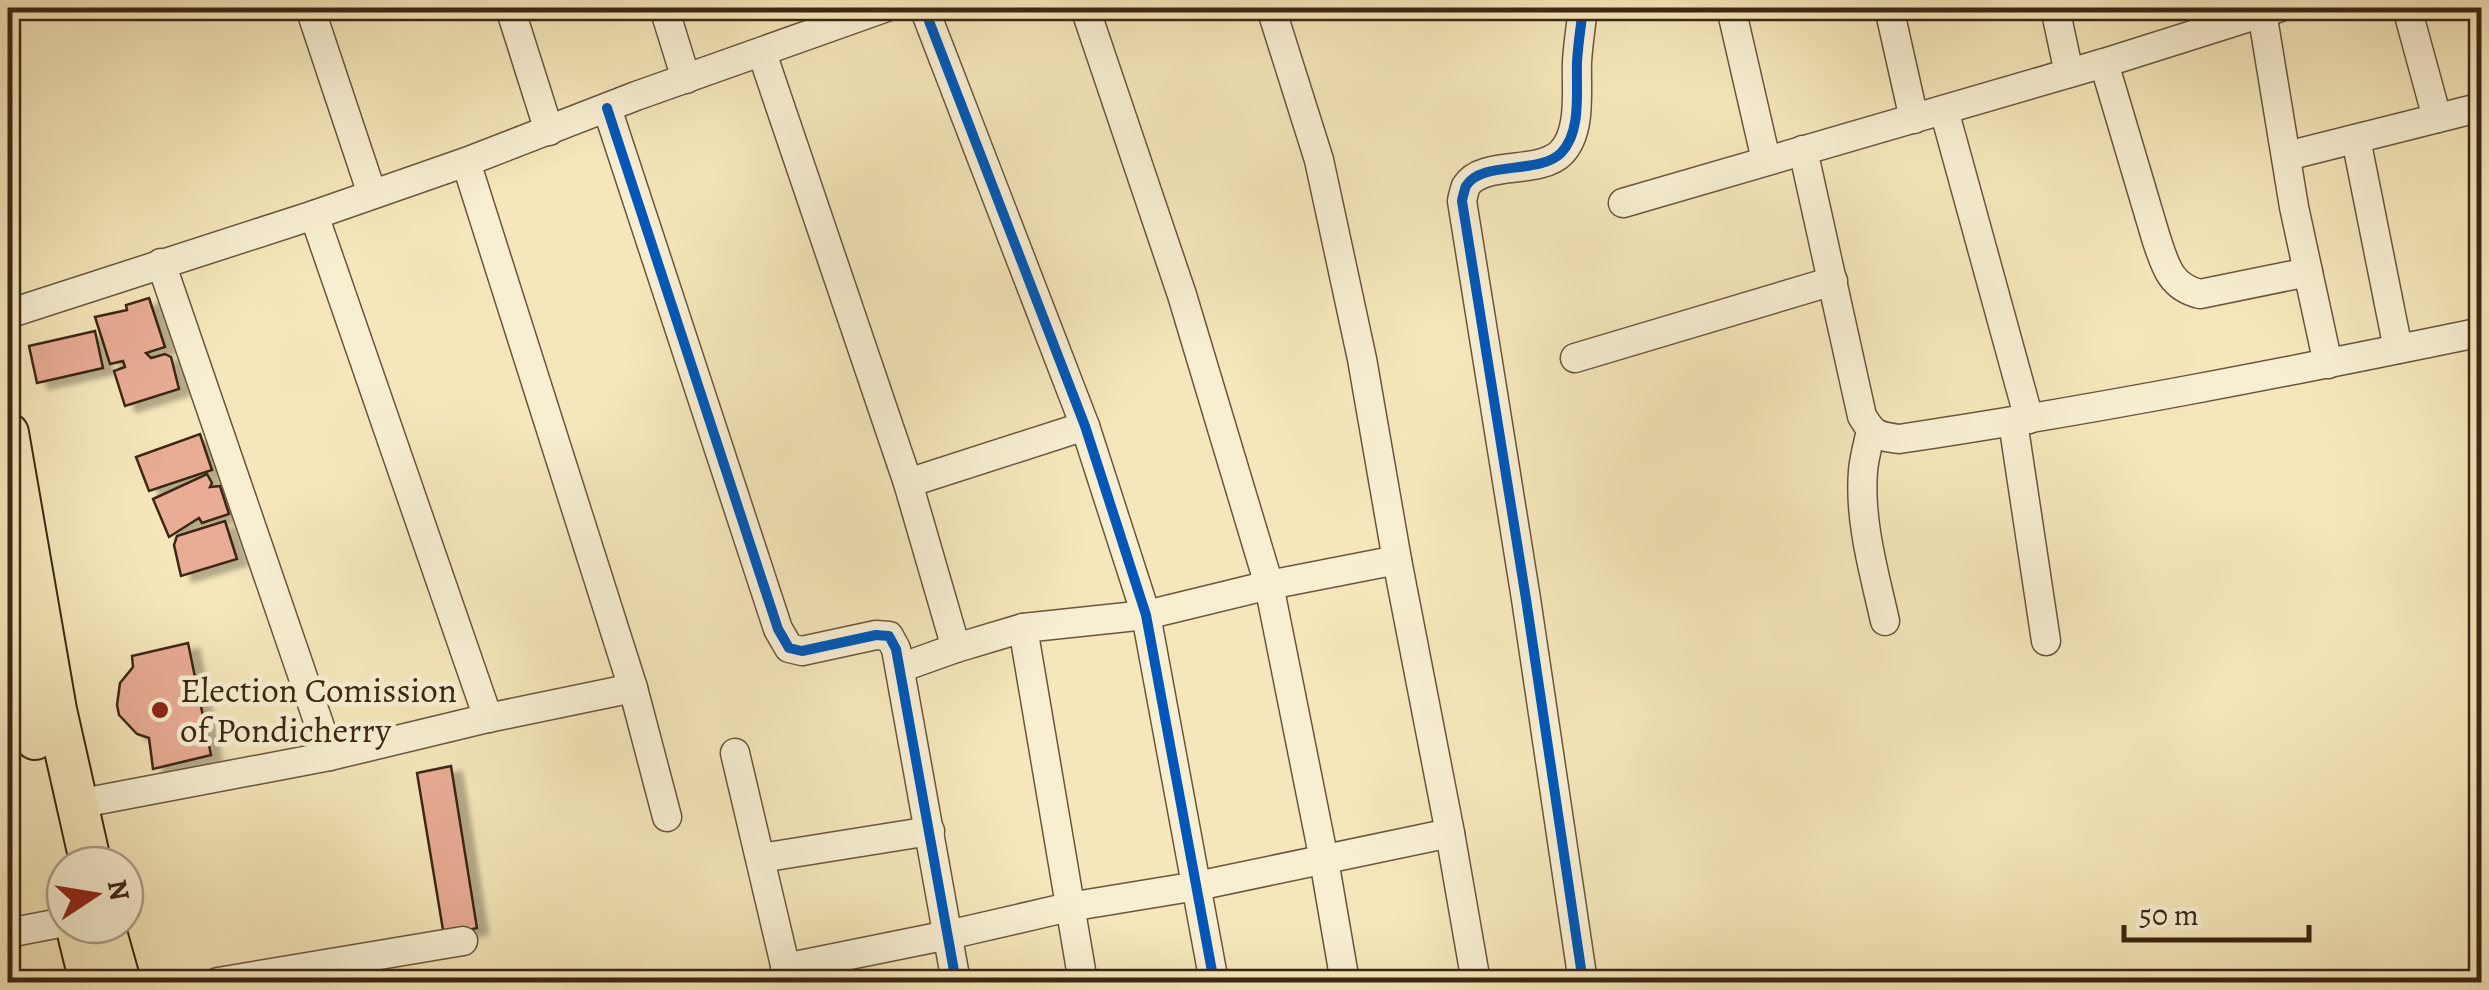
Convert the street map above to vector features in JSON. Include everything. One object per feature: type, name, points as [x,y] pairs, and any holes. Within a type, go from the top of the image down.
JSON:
[{"type":"highway","points":[[8,433],[61,845]]},
{"type":"highway","points":[[8,613],[46,726],[78,804],[87,845]]},
{"type":"highway","points":[[81,945],[90,982]]},
{"type":"highway","points":[[110,945],[120,982]]},
{"type":"street","points":[[310,8],[372,194]]},
{"type":"street","points":[[510,8],[548,131]]},
{"type":"street","points":[[664,8],[686,79]]},
{"type":"street","points":[[8,314],[466,162],[762,52],[846,14],[884,8]]},
{"type":"street","points":[[924,8],[1085,426],[1146,614],[1214,982]]},
{"type":"street","points":[[1085,8],[1182,295],[1269,585],[1346,982]]},
{"type":"street","points":[[1271,8],[1319,160],[1362,359],[1476,982]]},
{"type":"street","points":[[1583,8],[1576,109],[1571,135],[1560,154],[1536,165],[1472,180],[1462,202],[1583,982]]},
{"type":"street","points":[[1732,8],[1766,160]]},
{"type":"street","points":[[1889,8],[1914,118]]},
{"type":"street","points":[[2055,8],[2069,73]]},
{"type":"street","points":[[2407,8],[2437,118]]},
{"type":"street","points":[[1624,203],[2104,63],[2217,17],[2270,10],[2294,207],[2328,364]]},
{"type":"street","points":[[762,52],[908,483],[956,648]]},
{"type":"street","points":[[2104,63],[2156,238],[2174,279],[2185,290],[2200,294],[2308,272]]},
{"type":"street","points":[[2287,156],[2482,106]]},
{"type":"street","points":[[607,108],[784,639],[789,648],[802,651],[876,635],[889,636],[896,649],[956,982]]},
{"type":"street","points":[[1944,110],[2021,420],[2046,641]]},
{"type":"street","points":[[2356,139],[2398,349]]},
{"type":"street","points":[[1803,150],[1862,416],[1871,432],[1881,436],[1899,439],[2021,420],[2482,332]]},
{"type":"street","points":[[466,162],[633,688],[666,817]]},
{"type":"street","points":[[314,215],[488,718]]},
{"type":"street","points":[[161,263],[330,756]]},
{"type":"street","points":[[1574,358],[1833,280]]},
{"type":"street","points":[[908,483],[1085,426]]},
{"type":"street","points":[[1871,432],[1863,468],[1862,500],[1885,621]]},
{"type":"street","points":[[900,668],[1023,628],[1146,614],[1397,560]]},
{"type":"street","points":[[1023,628],[1083,982]]},
{"type":"street","points":[[78,804],[330,756],[633,688]]},
{"type":"street","points":[[736,753],[787,975],[1070,906],[1197,886],[1450,834]]},
{"type":"street","points":[[761,858],[930,831]]},
{"type":"street","points":[[8,933],[45,926]]},
{"type":"street","points":[[218,982],[463,941]]},
{"type":"building","points":[[149,298],[165,347],[146,353],[151,358],[165,354],[171,357],[179,389],[125,406],[114,371],[125,367],[123,361],[110,364],[95,317],[127,310],[126,305]]},
{"type":"building","points":[[95,331],[103,368],[37,383],[29,346]]},
{"type":"building","points":[[200,434],[212,470],[149,491],[136,457]]},
{"type":"building","points":[[207,474],[210,487],[220,486],[229,514],[202,523],[199,518],[169,537],[153,499]]},
{"type":"building","points":[[225,521],[237,559],[181,576],[174,545],[177,536]]},
{"type":"building","name":"Election Comission of Pondicherry","points":[[188,643],[211,755],[153,769],[149,738],[137,734],[119,715],[120,683],[133,667],[132,656]]},
{"type":"building","points":[[451,766],[477,928],[444,936],[417,773]]},
{"type":"building","points":[[386,968],[388,982],[350,982],[356,974]]},
{"type":"cycle path","points":[[924,8],[1085,426],[1146,615],[1214,982]]},
{"type":"cycle path","points":[[1583,8],[1576,110],[1568,144],[1551,160],[1474,178],[1466,186],[1462,201],[1583,982]]},
{"type":"cycle path","points":[[607,108],[778,629],[789,648],[802,651],[876,635],[889,636],[896,649],[956,982]]},
{"type":"place","name":"Election Comission of Pondicherry","points":[[160,710]]}]
